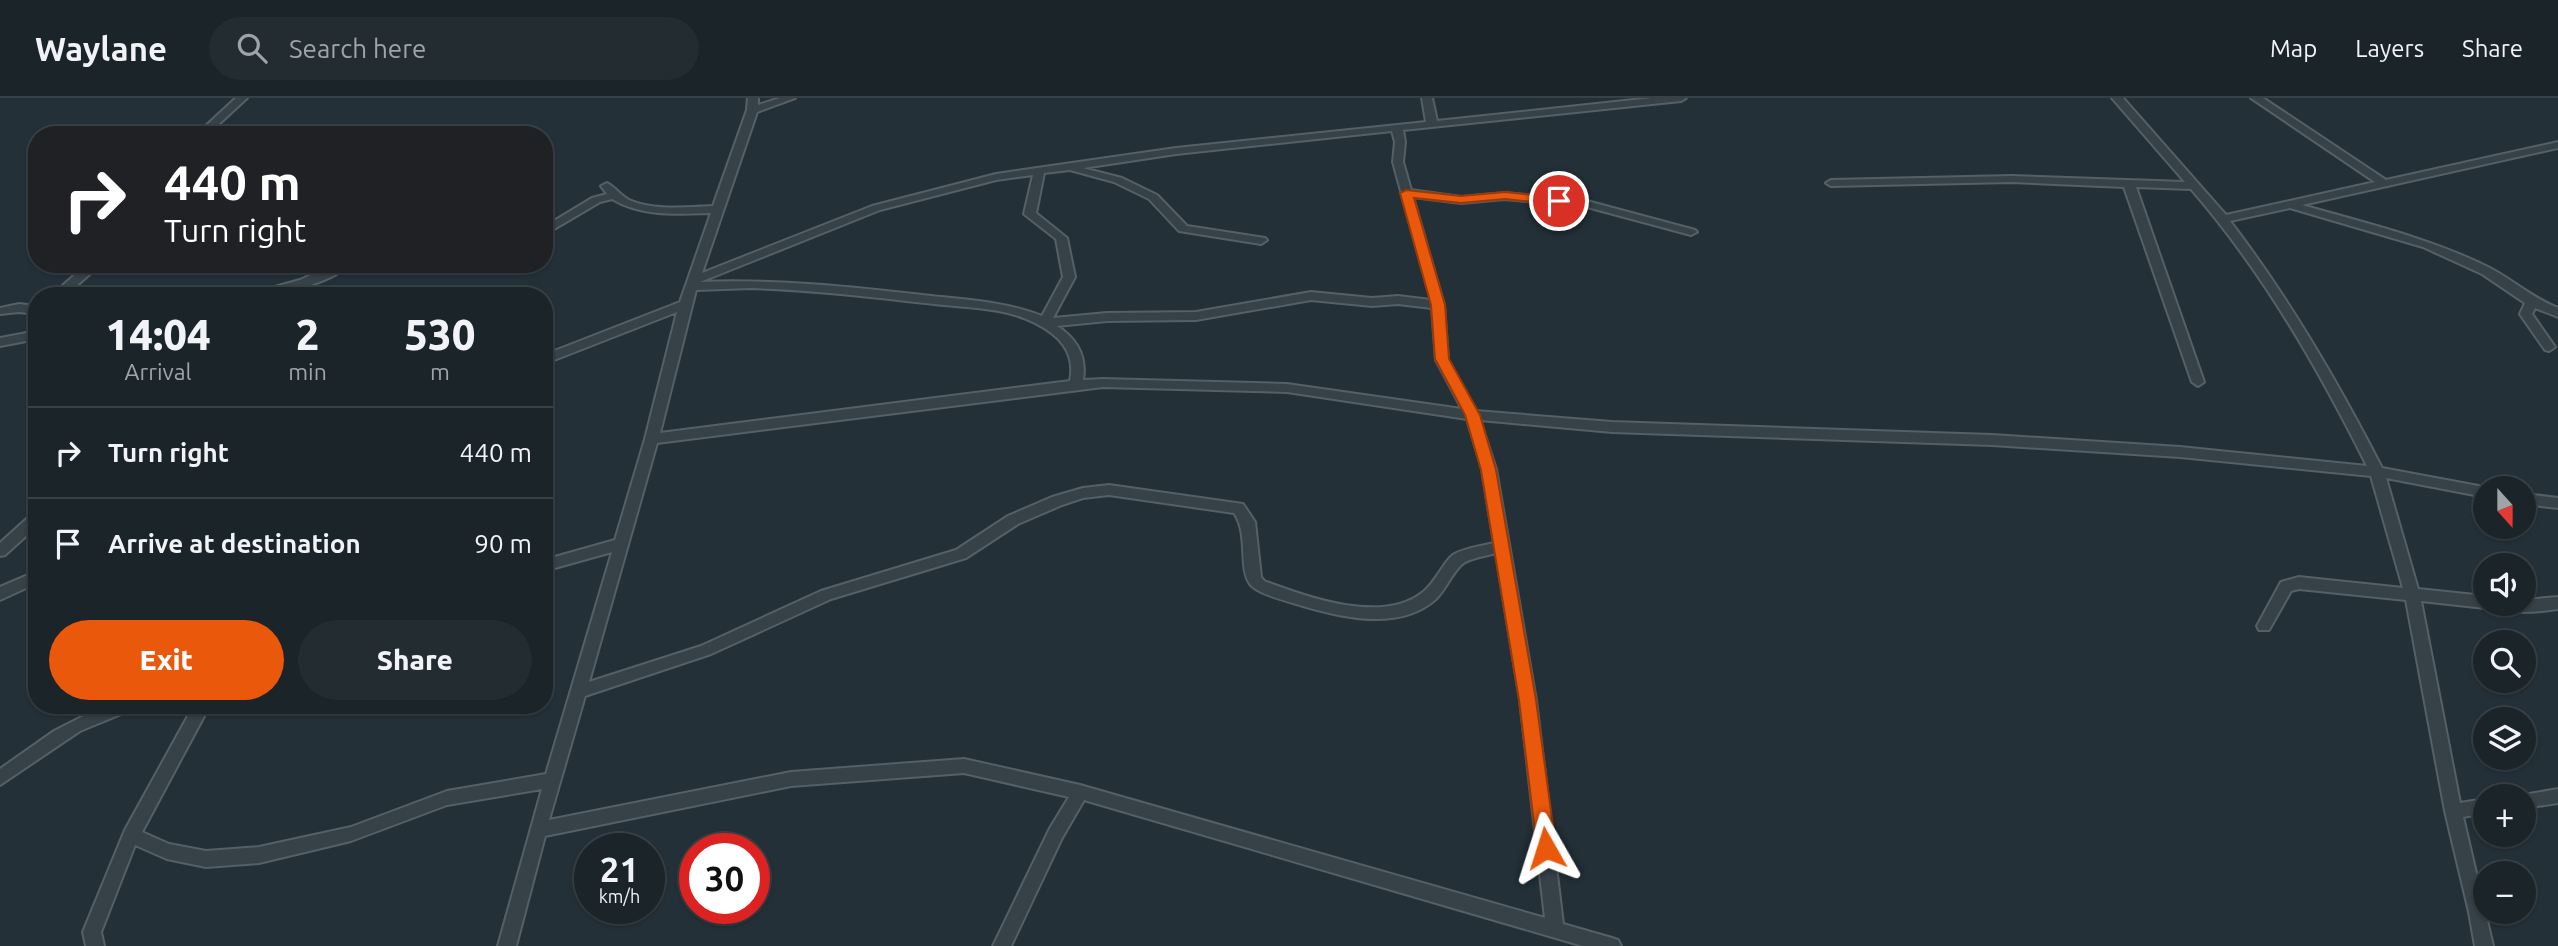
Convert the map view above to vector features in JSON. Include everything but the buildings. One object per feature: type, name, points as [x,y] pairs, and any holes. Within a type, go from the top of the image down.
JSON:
[{"type":"street","points":[[211,126],[242,98]]},
{"type":"street","points":[[507,946],[552,780],[652,439],[685,304],[752,104],[790,98]]},
{"type":"street","points":[[1427,98],[1432,124]]},
{"type":"street","points":[[693,283],[876,208],[984,180],[1176,151],[1681,98]]},
{"type":"street","points":[[2118,98],[2223,219],[2263,272],[2348,415],[2377,472],[2412,595],[2453,811],[2484,946]]},
{"type":"street","points":[[2256,98],[2385,184]]},
{"type":"street","points":[[1398,128],[1398,162],[1438,305],[1442,359],[1472,415],[1489,470],[1531,727],[1555,929]]},
{"type":"street","points":[[2223,219],[2558,145]]},
{"type":"street","points":[[1067,167],[1118,180],[1153,197],[1183,229],[1261,240]]},
{"type":"street","points":[[1039,171],[1030,214],[1062,238],[1069,276],[1044,323]]},
{"type":"street","points":[[1831,183],[2012,179],[2194,186]]},
{"type":"street","points":[[2129,184],[2199,382]]},
{"type":"street","points":[[553,226],[609,191],[622,202],[644,207],[719,209]]},
{"type":"street","points":[[1406,193],[1461,200],[1505,196],[1587,204],[1691,232]]},
{"type":"street","points":[[2289,205],[2427,246],[2486,271],[2532,302],[2558,313]]},
{"type":"street","points":[[68,287],[84,273]]},
{"type":"street","points":[[289,287],[326,273]]},
{"type":"street","points":[[693,283],[814,286],[1007,309],[1044,323],[1067,341],[1077,355],[1080,366],[1076,385]]},
{"type":"street","points":[[1044,323],[1107,317],[1196,316],[1311,296],[1372,302],[1398,300],[1438,305]]},
{"type":"street","points":[[2532,302],[2526,314],[2549,347]]},
{"type":"street","points":[[553,355],[685,304]]},
{"type":"street","points":[[2,311],[28,309]]},
{"type":"street","points":[[0,342],[28,337]]},
{"type":"street","points":[[652,439],[1076,385],[1103,383],[1287,388],[1472,415],[1612,427],[1992,440],[2153,450],[2377,472],[2473,490]]},
{"type":"street","points":[[578,692],[706,650],[826,595],[961,554],[1013,520],[1083,493],[1109,490],[1238,508],[1248,522],[1252,569],[1254,579],[1259,585],[1306,603],[1377,614],[1404,609],[1424,600],[1448,574],[1457,559],[1503,546]]},
{"type":"street","points":[[2536,500],[2558,503]]},
{"type":"street","points":[[0,551],[28,525]]},
{"type":"street","points":[[553,563],[621,544]]},
{"type":"street","points":[[0,580],[28,578]]},
{"type":"street","points":[[0,594],[28,580]]},
{"type":"street","points":[[2264,626],[2286,586],[2306,582],[2473,601]]},
{"type":"street","points":[[2536,606],[2558,603]]},
{"type":"street","points":[[0,778],[66,728],[102,714]]},
{"type":"street","points":[[95,946],[92,932],[131,835],[197,714]]},
{"type":"street","points":[[538,830],[791,779],[964,766],[1080,792],[1612,946]]},
{"type":"street","points":[[131,835],[167,851],[206,859],[259,855],[351,834],[447,798],[552,780]]},
{"type":"street","points":[[1002,946],[1056,833],[1080,792]]},
{"type":"street","points":[[2536,799],[2558,796]]},
{"type":"street","points":[[2453,811],[2473,808]]},
{"type":"route","points":[[1546,848],[1528,700],[1489,470],[1472,415],[1442,359],[1438,305],[1406,193],[1461,200],[1505,196],[1559,201]]}]
